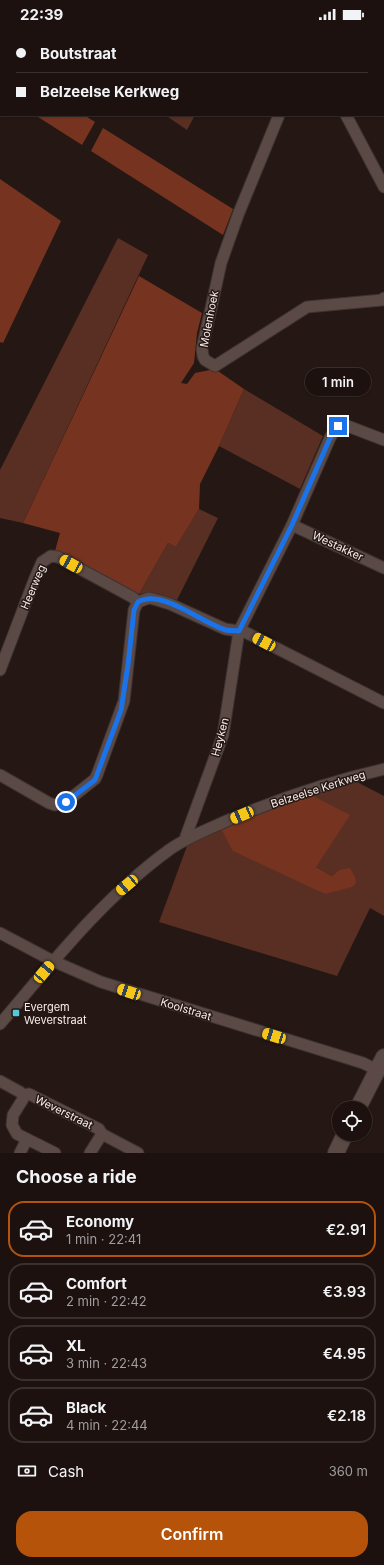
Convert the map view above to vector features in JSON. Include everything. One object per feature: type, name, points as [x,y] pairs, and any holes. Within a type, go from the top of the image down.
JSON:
[{"type":"street","name":"Molenhoek","points":[[279,116],[238,214],[221,263],[203,342],[202,356],[214,366],[307,307],[382,300],[384,298]]},
{"type":"street","points":[[347,116],[384,187]]},
{"type":"street","points":[[239,631],[292,525],[334,430],[338,426],[345,425],[384,440]]},
{"type":"street","name":"Westakker","points":[[292,525],[384,568]]},
{"type":"street","name":"Heerweg","points":[[0,670],[42,562],[51,556],[58,557],[132,597],[138,602]]},
{"type":"street","points":[[0,775],[55,805],[66,802],[95,780],[121,710],[134,610],[138,602],[149,598],[170,604],[225,629],[245,632],[384,703]]},
{"type":"street","name":"Heyken","points":[[187,840],[186,836],[223,735],[239,631]]},
{"type":"street","name":"Belzeelse Kerkweg","points":[[0,1024],[53,961],[119,892],[169,850],[187,840],[254,810],[350,777],[384,769]]},
{"type":"street","name":"Koolstraat","points":[[0,934],[53,961],[118,988],[363,1063],[380,1064]]},
{"type":"street","points":[[362,1101],[380,1064]]},
{"type":"street","name":"Weverstraat","points":[[0,1081],[23,1095],[29,1094],[99,1129],[102,1134],[138,1153]]},
{"type":"street","name":"Weverstraat","points":[[23,1095],[23,1099],[13,1115],[12,1125],[17,1134],[55,1153]]},
{"type":"street","name":"Weverstraat","points":[[90,1153],[102,1134]]},
{"type":"street","points":[[20,1153],[27,1139]]},
{"type":"street","points":[[336,1153],[342,1141]]},
{"type":"shaded area","points":[[37,116],[86,116],[95,122],[82,145]]},
{"type":"shaded area","points":[[166,116],[194,116],[187,130]]},
{"type":"shaded area","points":[[103,128],[233,209],[223,235],[91,151]]},
{"type":"shaded area","points":[[0,179],[61,221],[3,343],[0,342]]},
{"type":"shaded area","points":[[118,238],[148,255],[23,523],[0,518],[0,470]]},
{"type":"shaded area","points":[[139,276],[202,313],[197,333],[194,363],[181,383],[187,384],[195,373],[215,369],[244,389],[219,446],[200,484],[199,509],[176,547],[168,543],[139,594],[55,551],[60,533],[23,523]]},
{"type":"shaded area","points":[[244,389],[323,436],[300,489],[219,446]]},
{"type":"shaded area","points":[[199,509],[218,518],[177,600],[148,593],[139,594],[168,543],[176,547]]},
{"type":"shaded area","points":[[355,781],[384,796],[384,916],[370,908],[337,976],[159,922],[187,846],[186,844],[220,827],[325,894],[339,870],[332,876],[316,867],[309,794]]},
{"type":"shaded area","points":[[309,794],[350,815],[316,867],[332,876],[339,870],[350,868],[355,877],[356,883],[352,887],[325,894],[233,851],[220,827]]},
{"type":"place","name":"Evergem Weverstraat","points":[[16,1013]]},
{"type":"route","points":[[66,802],[95,780],[121,710],[124,701],[134,610],[138,602],[149,598],[170,604],[225,629],[239,631],[292,525],[330,438],[338,426]]}]
